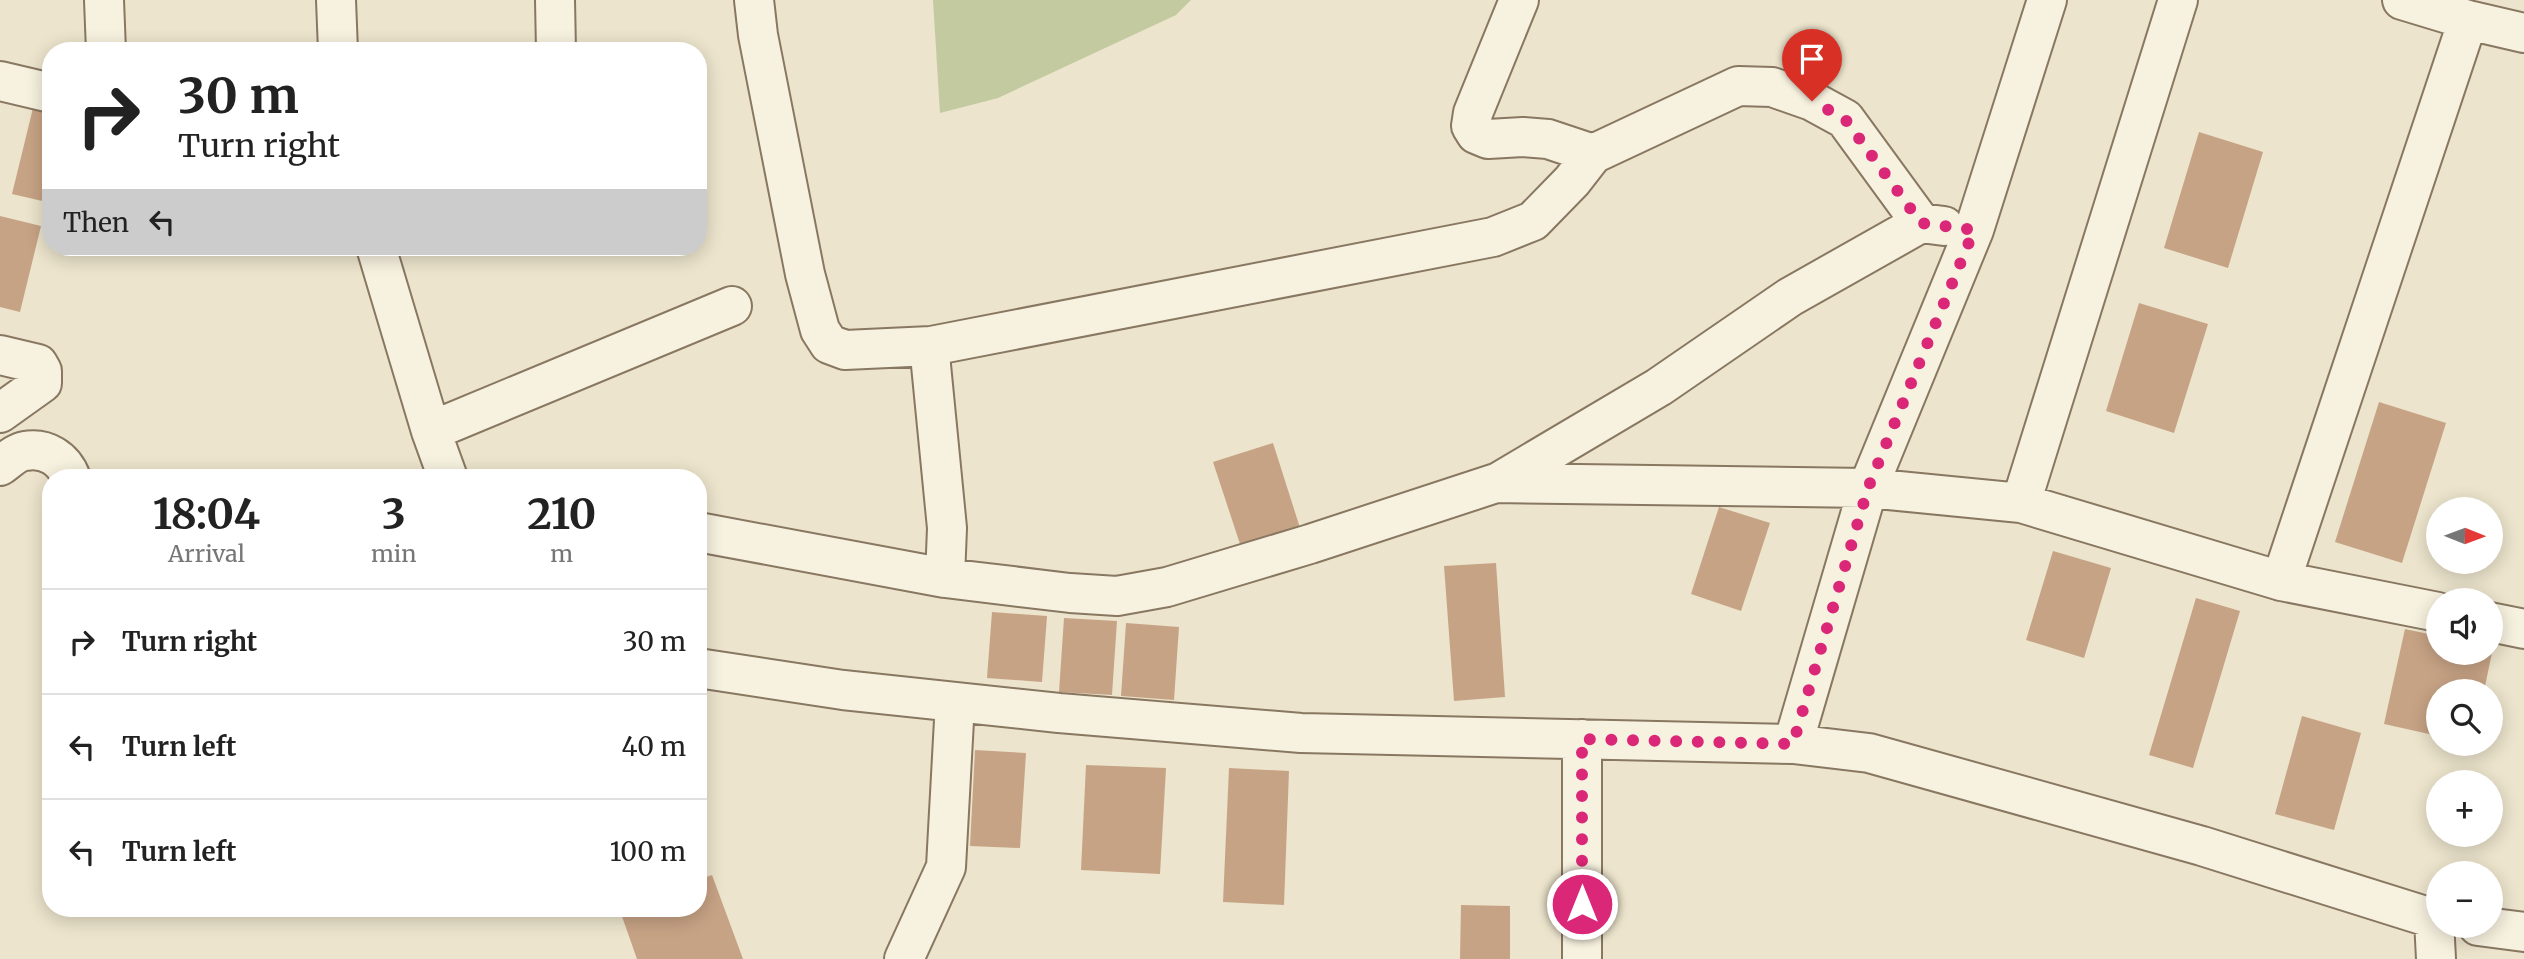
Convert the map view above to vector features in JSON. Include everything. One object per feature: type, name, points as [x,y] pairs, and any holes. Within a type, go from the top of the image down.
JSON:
[{"type":"street","points":[[104,0],[106,42]]},
{"type":"street","points":[[336,0],[338,42]]},
{"type":"street","points":[[555,0],[556,42]]},
{"type":"street","points":[[754,0],[758,35],[805,274],[820,330],[829,344],[845,350],[931,346],[1493,237],[1533,221],[1572,181],[1593,154],[1738,86],[1772,87],[1812,101],[1845,119],[1921,223]]},
{"type":"street","points":[[1519,0],[1473,113],[1471,126],[1476,134],[1488,139],[1548,139],[1593,154]]},
{"type":"street","points":[[1793,744],[1868,488],[1974,230],[2047,0]]},
{"type":"street","points":[[2021,503],[2178,0]]},
{"type":"street","points":[[2402,0],[2524,33]]},
{"type":"street","points":[[2281,581],[2468,20]]},
{"type":"street","points":[[0,81],[42,91]]},
{"type":"street","points":[[707,534],[945,578],[1070,593],[1117,596],[1167,587],[1310,544],[1496,483],[1659,387],[1790,297],[1921,223],[1974,230]]},
{"type":"street","points":[[379,256],[445,469]]},
{"type":"street","points":[[431,431],[732,306]]},
{"type":"street","points":[[931,346],[947,528],[945,578]]},
{"type":"street","points":[[0,355],[38,364],[42,371],[42,383],[0,413]]},
{"type":"street","points":[[0,466],[23,450],[50,453],[68,469]]},
{"type":"street","points":[[1496,483],[1868,488],[2021,503],[2281,581],[2426,610]]},
{"type":"street","points":[[2503,625],[2524,629]]},
{"type":"street","points":[[707,669],[843,690],[955,702],[1301,733],[1793,744],[1869,753],[2202,846],[2426,917]]},
{"type":"street","points":[[904,959],[946,867],[955,702]]},
{"type":"street","points":[[1582,739],[1583,959]]},
{"type":"street","points":[[2503,929],[2524,932]]},
{"type":"street","points":[[2436,938],[2436,959]]},
{"type":"green space","points":[[933,0],[1191,0],[1176,15],[998,98],[940,113]]},
{"type":"building","points":[[33,108],[42,110],[42,201],[12,194]]},
{"type":"building","points":[[2199,132],[2263,152],[2228,268],[2164,248]]},
{"type":"building","points":[[0,216],[41,226],[20,312],[0,307]]},
{"type":"building","points":[[2139,303],[2208,324],[2174,433],[2106,411]]},
{"type":"building","points":[[2379,402],[2446,423],[2402,563],[2335,542]]},
{"type":"building","points":[[1273,443],[1301,531],[1242,550],[1213,462]]},
{"type":"building","points":[[1719,507],[1770,523],[1741,611],[1691,594]]},
{"type":"building","points":[[2053,551],[2111,568],[2084,658],[2026,640]]},
{"type":"building","points":[[1496,563],[1505,697],[1454,701],[1444,566]]},
{"type":"building","points":[[2196,598],[2240,611],[2193,768],[2149,755]]},
{"type":"building","points":[[992,612],[1047,616],[1042,682],[987,678]]},
{"type":"building","points":[[1064,618],[1117,621],[1112,695],[1059,692]]},
{"type":"building","points":[[1126,623],[1179,627],[1174,700],[1121,696]]},
{"type":"building","points":[[2405,629],[2426,633],[2426,665],[2489,665],[2487,679],[2426,679],[2426,733],[2384,724]]},
{"type":"building","points":[[2302,716],[2361,733],[2334,830],[2275,814]]},
{"type":"building","points":[[975,750],[1026,753],[1020,848],[970,846]]},
{"type":"building","points":[[1086,765],[1166,768],[1160,874],[1081,870]]},
{"type":"building","points":[[1229,768],[1289,771],[1284,905],[1223,902]]},
{"type":"building","points":[[712,875],[743,959],[637,959],[622,917],[707,917],[707,877]]},
{"type":"building","points":[[1461,905],[1510,906],[1510,959],[1460,959]]},
{"type":"route","points":[[1582,904],[1582,739],[1793,744],[1868,488],[1974,230],[1921,223],[1845,119],[1812,101]]}]
